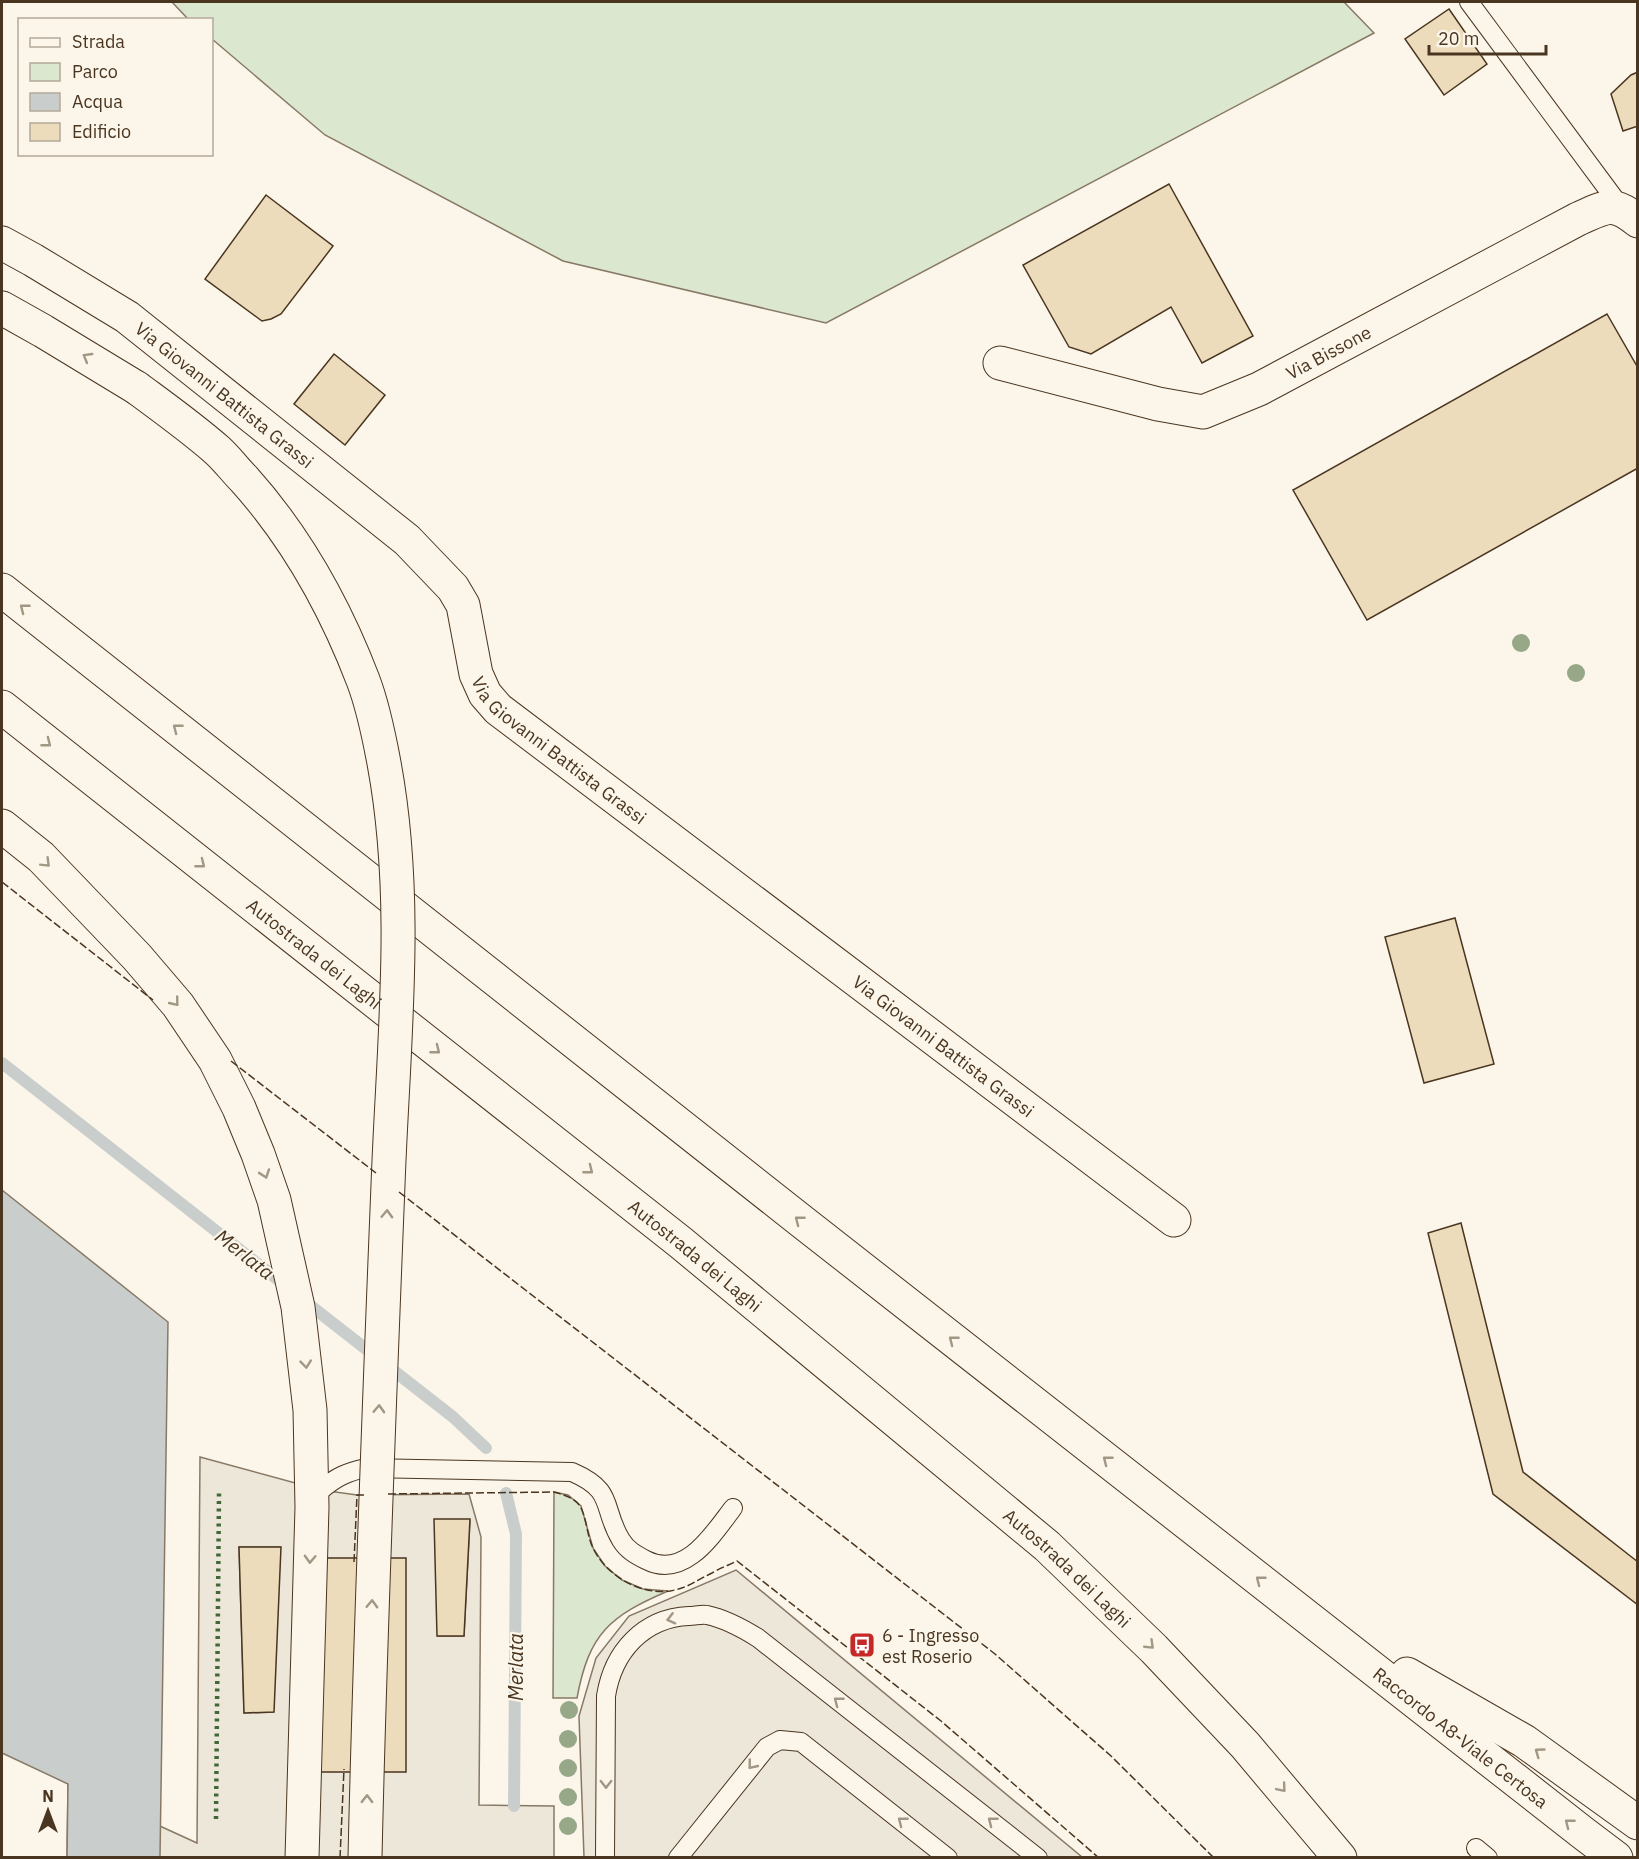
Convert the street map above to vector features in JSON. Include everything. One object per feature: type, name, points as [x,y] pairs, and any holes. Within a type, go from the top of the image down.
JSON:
[{"type":"main road","name":"Via Bissone","points":[[1000,363],[1158,404],[1203,412],[1259,389],[1578,219],[1604,208],[1613,207],[1630,215]]},
{"type":"main road","name":"Via Giovanni Battista Grassi","points":[[2,243],[128,317],[407,540],[453,588],[463,605],[476,674],[485,694],[498,709],[1174,1220]]},
{"type":"main road","points":[[2,308],[137,388],[219,452],[253,489],[282,525],[327,600],[364,683],[378,734],[395,840],[399,938],[377,1454],[365,1857]]},
{"type":"main road","points":[[2,590],[1306,1616],[1524,1741],[1638,1823]]},
{"type":"main road","name":"Autostrada dei Laghi","points":[[2,707],[680,1242],[1047,1546],[1154,1649],[1245,1745],[1340,1857]]},
{"type":"main road","points":[[2,826],[41,857],[137,957],[178,1005],[215,1060],[239,1108],[274,1200],[298,1307],[310,1410],[312,1507],[302,1857]]},
{"type":"main road","name":"Raccordo A8-Viale Certosa","points":[[1306,1616],[1616,1857]]},
{"type":"lane","points":[[1469,2],[1630,215]]},
{"type":"lane","points":[[321,1490],[334,1479],[348,1472],[366,1468],[572,1472],[588,1479],[601,1490],[622,1543],[634,1554],[651,1563],[668,1565],[687,1559],[703,1547],[733,1508]]},
{"type":"lane","points":[[605,1857],[606,1696],[608,1682],[615,1664],[640,1633],[659,1622],[680,1616],[706,1615],[733,1623],[758,1638],[1038,1857]]},
{"type":"lane","points":[[678,1857],[767,1747],[780,1740],[801,1742],[948,1857]]},
{"type":"green space","points":[[172,2],[1344,2],[1374,33],[826,323],[563,261],[325,135],[213,40],[213,18],[187,18]]},
{"type":"green space","points":[[554,1492],[568,1495],[581,1506],[593,1548],[605,1566],[622,1580],[643,1589],[668,1591],[631,1609],[605,1630],[588,1657],[577,1698],[553,1698]]},
{"type":"shaded area","points":[[200,1457],[321,1490],[357,1495],[469,1494],[481,1537],[479,1805],[554,1806],[554,1857],[67,1858],[68,1784],[197,1843]],"holes":[[[470,1520],[464,1636],[438,1636]],[[239,1547],[280,1547],[273,1712],[244,1713]]]},
{"type":"shaded area","points":[[736,1570],[1082,1857],[584,1857],[579,1716],[596,1658],[629,1616]]},
{"type":"water","points":[[2,1190],[168,1322],[160,1857],[67,1857],[68,1784],[2,1753]]},
{"type":"building","points":[[1449,9],[1487,64],[1444,95],[1405,39]]},
{"type":"building","points":[[1638,72],[1638,126],[1623,131],[1611,94],[1631,75]]},
{"type":"building","points":[[1169,184],[1253,336],[1202,363],[1171,307],[1091,354],[1069,347],[1023,265]]},
{"type":"building","points":[[266,195],[333,246],[281,314],[262,321],[205,279]]},
{"type":"building","points":[[1607,314],[1638,368],[1638,468],[1367,620],[1293,490]]},
{"type":"building","points":[[334,354],[385,395],[345,445],[294,404]]},
{"type":"building","points":[[1455,918],[1494,1064],[1424,1083],[1385,937]]},
{"type":"building","points":[[1461,1223],[1523,1472],[1638,1562],[1638,1605],[1493,1494],[1428,1233]]},
{"type":"building","points":[[434,1519],[470,1519],[464,1636],[437,1636]]},
{"type":"building","points":[[239,1547],[281,1547],[274,1712],[244,1713]]},
{"type":"building","points":[[301,1558],[406,1558],[406,1772],[301,1772]]},
{"type":"waterway","name":"Merlata","points":[[2,1063],[286,1286]]},
{"type":"waterway","name":"Merlata","points":[[302,1299],[453,1417],[486,1448]]},
{"type":"waterway","name":"Merlata","points":[[506,1493],[516,1534],[514,1806]]},
{"type":"hedge","points":[[216,1819],[219,1493]]},
{"type":"fence","points":[[2,882],[153,1000]]},
{"type":"fence","points":[[231,1061],[376,1173]]},
{"type":"fence","points":[[399,1192],[995,1654],[1111,1756],[1214,1858]]},
{"type":"fence","points":[[388,1494],[554,1492],[566,1496],[573,1499],[581,1508],[593,1548],[606,1567],[625,1581],[647,1590],[670,1591],[682,1588],[737,1561],[941,1721],[1099,1858]]},
{"type":"fence","points":[[354,1562],[357,1495],[364,1495]]},
{"type":"fence","points":[[340,1858],[344,1769]]},
{"type":"place","name":"6 - Ingresso est Roserio","points":[[862,1645]]}]
